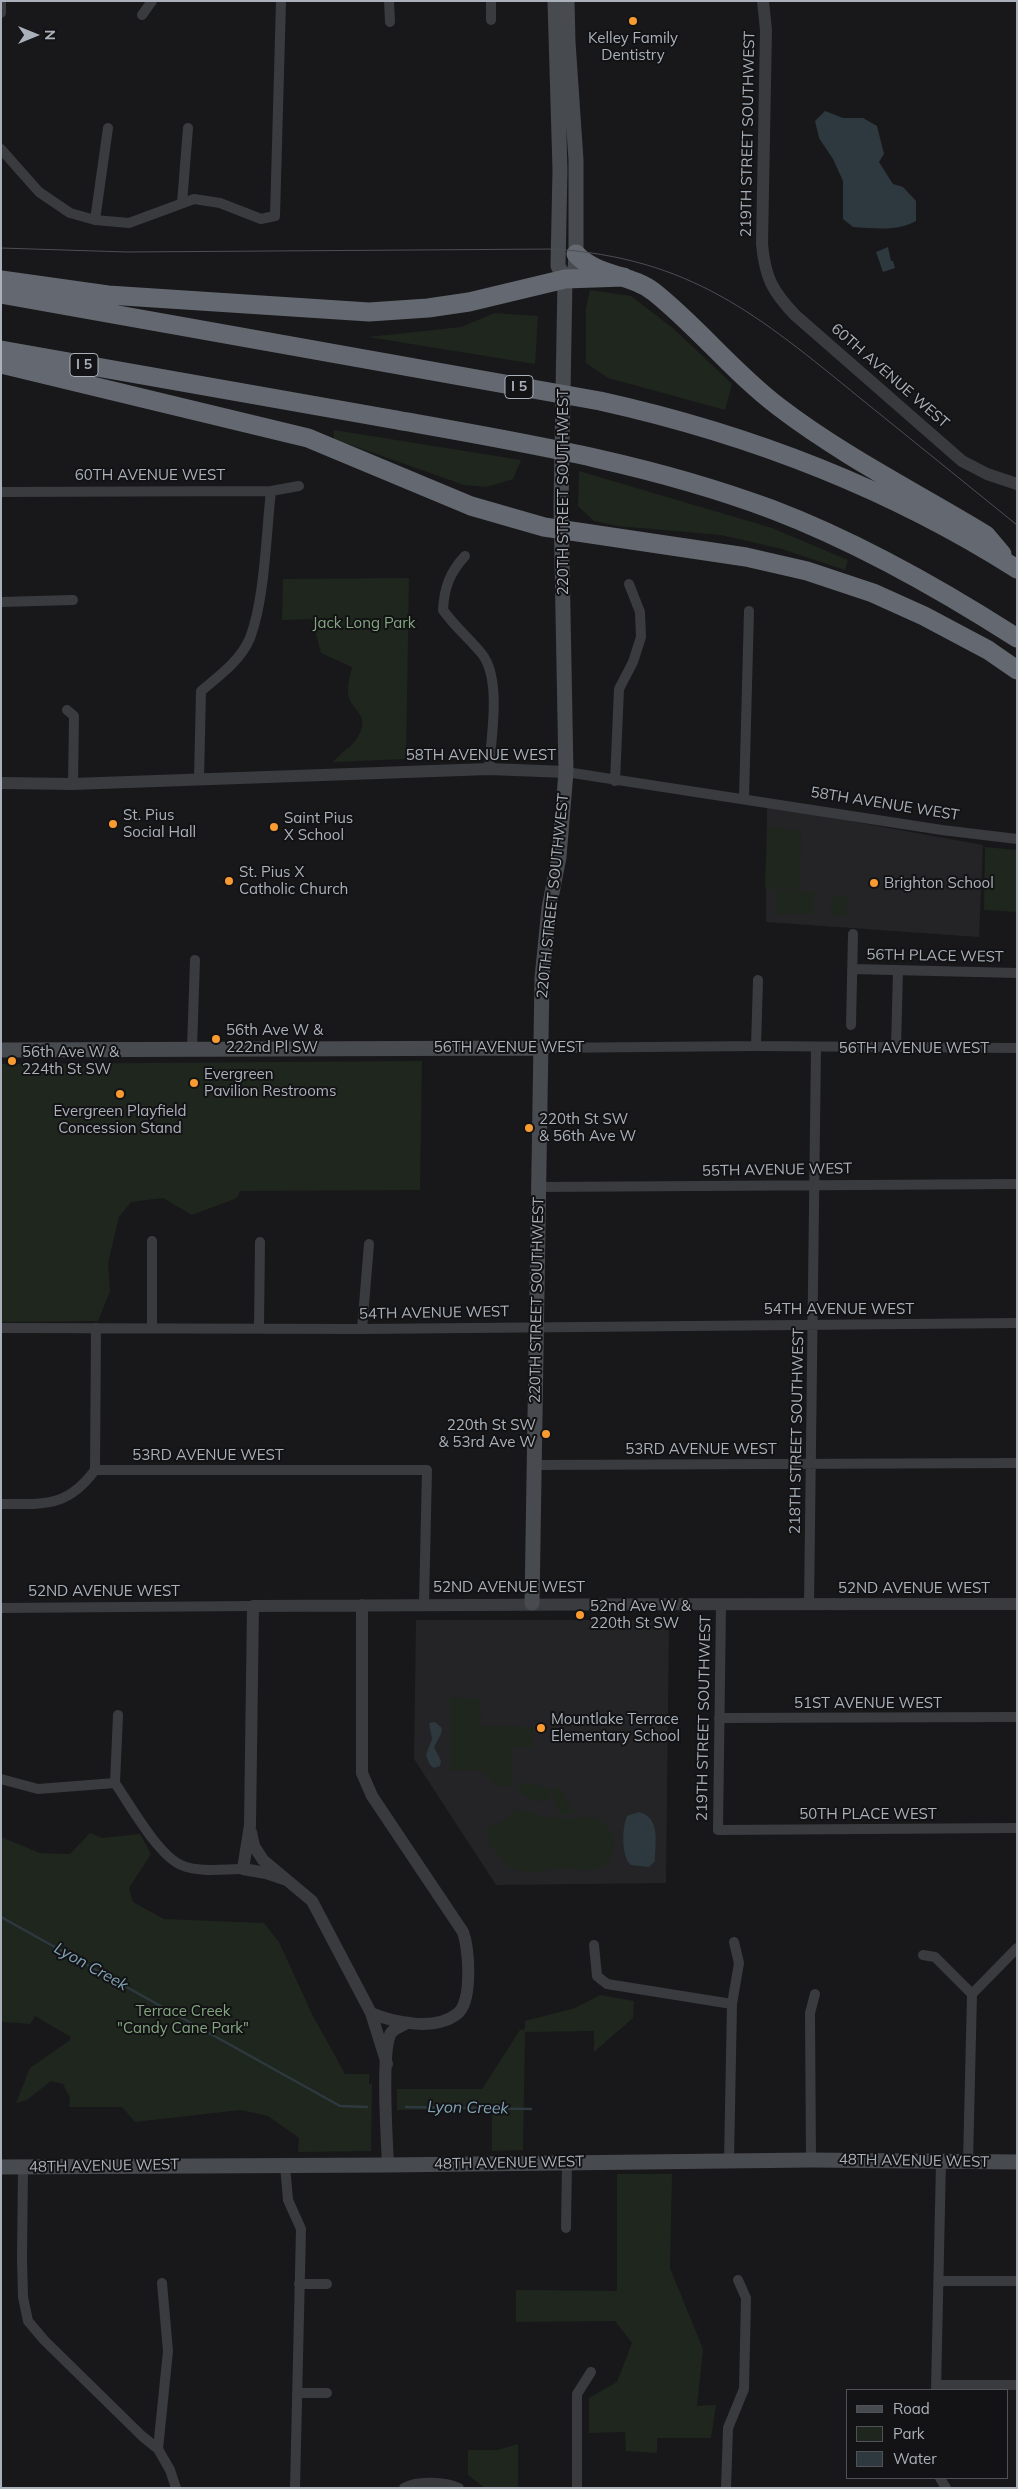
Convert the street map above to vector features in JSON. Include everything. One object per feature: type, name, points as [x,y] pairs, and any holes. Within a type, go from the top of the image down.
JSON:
[{"type":"highway","points":[[576,254],[592,266],[624,277],[652,291],[747,381],[779,407],[835,444],[986,535],[1014,567]]},
{"type":"highway","points":[[1,280],[108,295],[369,312],[428,308],[469,302],[565,279],[624,277]]},
{"type":"highway","name":"I 5","points":[[1,294],[600,401],[652,412],[721,431],[829,470],[926,515],[1014,567]]},
{"type":"highway","name":"I 5","points":[[1,350],[539,445],[641,467],[706,486],[772,510],[851,543],[957,600],[1017,638]]},
{"type":"highway","points":[[1,364],[308,438],[472,506],[562,530],[746,557],[806,571],[873,593],[924,616],[988,650],[1017,670]]},
{"type":"main road","name":"220TH STREET SOUTHWEST","points":[[532,1603],[540,1048],[545,939],[558,857],[566,772],[561,506],[565,279],[558,266],[560,170],[555,1]]},
{"type":"main road","name":"220TH STREET SOUTHWEST","points":[[565,279],[575,270],[576,254],[576,160],[567,1]]},
{"type":"main road","name":"56TH AVENUE WEST","points":[[1,1050],[540,1048]]},
{"type":"main road","name":"48TH AVENUE WEST","points":[[1,2167],[388,2166],[812,2160],[1017,2162]]},
{"type":"street","points":[[1,13],[2,1]]},
{"type":"street","points":[[142,15],[152,1]]},
{"type":"street","points":[[1,149],[39,192],[70,213],[95,220],[129,223],[194,199],[220,203],[261,219],[275,216],[281,1]]},
{"type":"street","points":[[389,1],[390,22]]},
{"type":"street","points":[[491,1],[491,20]]},
{"type":"street","name":"219TH STREET SOUTHWEST","points":[[763,1],[766,30],[762,244],[764,266]]},
{"type":"street","points":[[95,220],[108,128]]},
{"type":"street","points":[[182,203],[188,128]]},
{"type":"street","name":"60TH AVENUE WEST","points":[[764,266],[770,284],[795,314],[962,461],[987,474],[1017,484]]},
{"type":"street","name":"60TH AVENUE WEST","points":[[1,492],[271,491],[299,486]]},
{"type":"street","points":[[199,779],[201,691],[229,669],[249,639],[258,606],[271,491]]},
{"type":"street","points":[[465,556],[454,568],[444,591],[443,610],[483,655],[492,676],[494,700],[489,769]]},
{"type":"street","points":[[615,781],[619,689],[633,662],[641,637],[640,612],[629,584]]},
{"type":"street","points":[[1,602],[73,600]]},
{"type":"street","points":[[744,798],[749,611]]},
{"type":"street","points":[[67,710],[74,716],[73,784]]},
{"type":"street","name":"58TH AVENUE WEST","points":[[1,783],[73,784],[489,769],[566,772],[942,830],[1017,839]]},
{"type":"street","points":[[851,1025],[853,934]]},
{"type":"street","points":[[192,1048],[195,960]]},
{"type":"street","name":"56TH PLACE WEST","points":[[852,969],[1017,973]]},
{"type":"street","points":[[896,1048],[898,970]]},
{"type":"street","points":[[756,1046],[758,980]]},
{"type":"street","name":"56TH AVENUE WEST","points":[[540,1048],[756,1046],[1017,1048]]},
{"type":"street","name":"218TH STREET SOUTHWEST","points":[[809,1605],[816,1047]]},
{"type":"street","name":"55TH AVENUE WEST","points":[[538,1187],[1017,1184]]},
{"type":"street","points":[[152,1241],[152,1327]]},
{"type":"street","points":[[259,1327],[260,1242]]},
{"type":"street","points":[[362,1329],[369,1244]]},
{"type":"street","name":"54TH AVENUE WEST","points":[[1,1328],[259,1327],[362,1329],[1017,1323]]},
{"type":"street","points":[[1,1504],[50,1504],[83,1486],[95,1470],[96,1328]]},
{"type":"street","name":"53RD AVENUE WEST","points":[[535,1466],[1017,1463]]},
{"type":"street","name":"53RD AVENUE WEST","points":[[95,1470],[426,1470],[424,1604]]},
{"type":"street","name":"52ND AVENUE WEST","points":[[1,1608],[532,1603],[721,1605],[1017,1604]]},
{"type":"street","points":[[362,1605],[362,1773],[372,1796],[463,1932],[468,1948],[466,1999],[459,2013],[444,2021],[405,2024],[372,2013]]},
{"type":"street","name":"219TH STREET SOUTHWEST","points":[[718,1830],[721,1605]]},
{"type":"street","points":[[243,1869],[250,1826],[253,1606]]},
{"type":"street","points":[[118,1715],[115,1783],[164,1854],[181,1865],[200,1869],[243,1869],[266,1873],[284,1879]]},
{"type":"street","name":"51ST AVENUE WEST","points":[[719,1718],[1017,1717]]},
{"type":"street","points":[[1,1779],[38,1789],[115,1783]]},
{"type":"street","points":[[250,1826],[254,1846],[263,1860],[312,1902],[372,2013],[387,2064]]},
{"type":"street","name":"50TH PLACE WEST","points":[[718,1830],[1017,1828]]},
{"type":"street","points":[[729,2161],[732,2004],[739,1963],[734,1942]]},
{"type":"street","points":[[594,1945],[597,1976],[606,1984],[732,2004]]},
{"type":"street","points":[[968,2162],[972,1994],[1017,1948]]},
{"type":"street","points":[[923,1955],[935,1957],[972,1994]]},
{"type":"street","points":[[812,2160],[810,2013],[815,1994]]},
{"type":"street","points":[[388,2166],[387,2064],[390,2034],[405,2024]]},
{"type":"street","points":[[566,2228],[567,2162]]},
{"type":"street","points":[[941,2162],[936,2388],[1017,2385]]},
{"type":"street","points":[[285,2165],[288,2200],[300,2229],[295,2488]]},
{"type":"street","points":[[23,2167],[22,2278],[23,2297],[28,2320],[44,2340],[142,2436],[158,2449],[170,2470],[176,2488]]},
{"type":"street","points":[[726,2488],[728,2428],[744,2389],[746,2298],[738,2280]]},
{"type":"street","points":[[939,2281],[1017,2281]]},
{"type":"street","points":[[158,2449],[168,2351],[162,2283]]},
{"type":"street","points":[[299,2284],[327,2284]]},
{"type":"street","points":[[577,2488],[577,2394],[591,2372]]},
{"type":"street","points":[[297,2393],[327,2393]]},
{"type":"street","points":[[404,2488],[410,2485],[449,2484],[459,2488]]},
{"type":"shaded area","name":"Brighton School","points":[[767,806],[983,845],[979,937],[766,922]]},
{"type":"shaded area","name":"Mountlake Terrace Elementary School","points":[[416,1620],[669,1620],[666,1883],[496,1885],[414,1759]]},
{"type":"green space","points":[[590,290],[631,296],[674,329],[732,384],[725,410],[608,378],[586,363],[586,308]]},
{"type":"green space","points":[[495,313],[538,316],[535,364],[368,337],[461,327]]},
{"type":"green space","points":[[334,430],[521,460],[513,479],[487,487],[464,485],[334,439]]},
{"type":"green space","points":[[579,471],[772,528],[848,560],[845,570],[782,549],[721,535],[617,526],[594,521],[578,506]]},
{"type":"green space","name":"Jack Long Park","points":[[409,578],[406,759],[333,762],[355,741],[361,730],[362,719],[348,694],[352,667],[321,653],[312,619],[282,620],[283,579]]},
{"type":"green space","points":[[767,826],[801,832],[800,889],[765,889]]},
{"type":"green space","points":[[985,847],[1017,850],[1017,926],[1016,912],[984,910]]},
{"type":"green space","points":[[776,891],[814,891],[814,914],[776,914]]},
{"type":"green space","points":[[833,895],[848,897],[845,917],[830,915]]},
{"type":"green space","points":[[422,1061],[420,1190],[240,1191],[237,1198],[192,1215],[163,1198],[131,1202],[119,1217],[108,1263],[110,1291],[98,1321],[1,1322],[1,1064]]},
{"type":"green space","points":[[450,1698],[480,1699],[481,1726],[533,1727],[533,1747],[513,1747],[513,1787],[496,1785],[481,1770],[450,1771]]},
{"type":"green space","points":[[527,1782],[551,1789],[549,1798],[534,1801],[515,1786]]},
{"type":"green space","points":[[559,1787],[575,1814],[558,1814],[558,1808],[553,1802],[554,1789]]},
{"type":"green space","points":[[516,1809],[556,1818],[595,1818],[605,1824],[612,1834],[614,1845],[612,1856],[601,1868],[594,1870],[554,1868],[533,1872],[510,1868],[490,1845],[486,1829],[505,1820]]},
{"type":"green space","name":"Terrace Creek \"Candy Cane Park\"","points":[[90,1833],[102,1838],[140,1834],[151,1854],[129,1888],[133,1902],[164,1919],[264,1923],[279,1942],[312,2014],[345,2074],[369,2074],[369,2084],[372,2084],[371,2151],[298,2152],[299,2138],[268,2116],[241,2110],[135,2122],[122,2107],[69,2107],[70,2098],[63,2084],[51,2081],[27,2100],[16,2103],[30,2068],[70,2040],[71,2037],[35,2016],[30,2024],[3,2022],[1,2019],[1,1837],[40,1853],[70,1854]]},
{"type":"green space","points":[[600,1995],[634,2001],[633,2018],[594,2052],[594,2031],[525,2032],[523,2150],[492,2151],[492,2109],[397,2110],[397,2089],[482,2089],[520,2030],[525,2029],[525,2021],[575,2008]]},
{"type":"green space","points":[[617,2174],[672,2174],[670,2268],[703,2349],[697,2406],[716,2405],[711,2438],[657,2438],[657,2453],[626,2451],[625,2432],[589,2433],[589,2398],[617,2382],[632,2343],[615,2321],[516,2322],[516,2290],[617,2291]]},
{"type":"green space","points":[[518,2444],[518,2488],[485,2488],[468,2475],[468,2450],[498,2450]]},
{"type":"water","points":[[825,111],[843,118],[863,118],[877,126],[884,154],[879,162],[893,184],[903,187],[916,201],[916,221],[901,227],[877,228],[853,227],[843,219],[843,181],[833,159],[819,138],[815,121]]},
{"type":"water","points":[[888,247],[891,261],[893,261],[895,268],[883,272],[876,252]]},
{"type":"water","points":[[435,1722],[442,1728],[434,1747],[441,1761],[440,1766],[434,1768],[430,1765],[426,1755],[432,1739],[429,1723]]},
{"type":"water","points":[[639,1812],[646,1815],[654,1825],[656,1839],[655,1861],[649,1867],[631,1865],[625,1856],[623,1834],[625,1821],[627,1816]]},
{"type":"waterway","name":"Lyon Creek","points":[[1,1917],[340,2106],[367,2107]]},
{"type":"waterway","name":"Lyon Creek","points":[[406,2107],[531,2109]]},
{"type":"tram line","points":[[1,248],[127,252],[553,249],[602,255],[645,264],[684,278],[720,296],[754,317],[823,368],[1017,525]]},
{"type":"place","name":"Kelley Family Dentistry","points":[[633,21]]},
{"type":"place","name":"St. Pius Social Hall","points":[[113,824]]},
{"type":"place","name":"Saint Pius X School","points":[[274,827]]},
{"type":"place","name":"St. Pius X Catholic Church","points":[[229,881]]},
{"type":"place","name":"Brighton School","points":[[874,883]]},
{"type":"place","name":"56th Ave W & 222nd Pl SW","points":[[216,1039]]},
{"type":"place","name":"56th Ave W & 224th St SW","points":[[12,1061]]},
{"type":"place","name":"Evergreen Pavilion Restrooms","points":[[194,1083]]},
{"type":"place","name":"Evergreen Playfield Concession Stand","points":[[120,1094]]},
{"type":"place","name":"220th St SW & 56th Ave W","points":[[529,1128]]},
{"type":"place","name":"220th St SW & 53rd Ave W","points":[[546,1434]]},
{"type":"place","name":"52nd Ave W & 220th St SW","points":[[580,1615]]},
{"type":"place","name":"Mountlake Terrace Elementary School","points":[[541,1728]]}]
